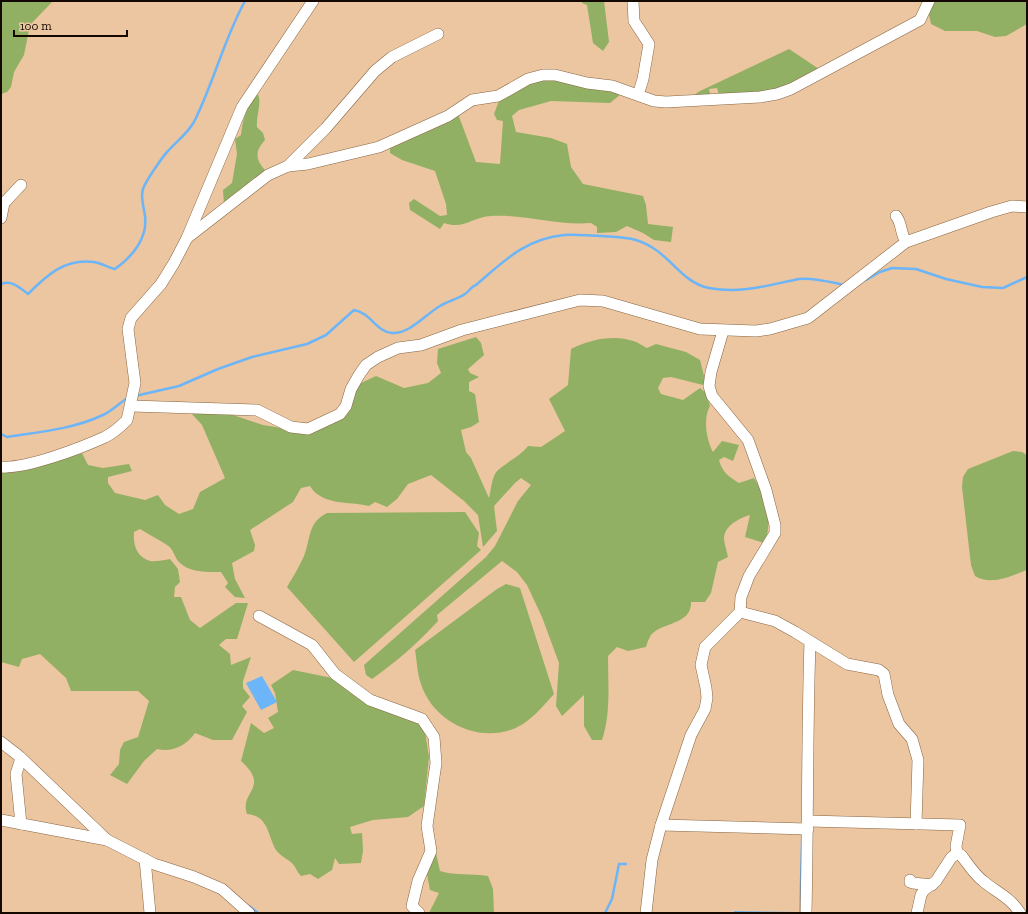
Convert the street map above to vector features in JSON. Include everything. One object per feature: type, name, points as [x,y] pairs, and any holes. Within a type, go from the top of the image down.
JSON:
[{"type":"street","points":[[1,467],[11,468],[51,457],[106,436],[127,420],[132,406],[135,383],[128,329],[131,318],[160,284],[187,238],[242,107],[313,1]]},
{"type":"street","points":[[633,1],[634,21],[648,44],[643,79],[638,95]]},
{"type":"street","points":[[187,238],[268,175],[288,166],[308,164],[379,147],[448,116],[472,100],[498,96],[528,79],[543,75],[555,75],[588,83],[612,86],[654,101],[685,103],[726,98],[760,97],[777,94],[791,89],[920,20],[929,1]]},
{"type":"street","points":[[288,166],[326,128],[375,71],[392,57],[438,34]]},
{"type":"street","points":[[1,218],[4,203],[21,185]]},
{"type":"street","points":[[132,406],[257,410],[291,427],[308,429],[340,414],[346,406],[351,390],[359,374],[366,365],[378,357],[398,348],[421,345],[462,330],[580,300],[603,301],[700,330],[756,331],[770,329],[808,318],[906,242],[991,212],[1012,206],[1027,207]]},
{"type":"street","points":[[901,222],[901,233],[906,242]]},
{"type":"street","points":[[646,913],[652,860],[662,825],[692,735],[705,709],[706,693],[701,665],[705,647],[740,612],[741,597],[746,583],[775,533],[775,524],[766,490],[748,440],[712,396],[709,386],[711,372],[723,331]]},
{"type":"street","points":[[740,612],[775,621],[847,664],[879,670],[884,674],[888,695],[899,724],[912,740],[918,760],[916,824]]},
{"type":"street","points":[[259,616],[312,645],[335,674],[370,700],[422,719],[434,736],[436,762],[427,826],[431,851],[418,882],[412,906],[419,913]]},
{"type":"street","points":[[806,913],[808,825],[807,743],[810,642]]},
{"type":"street","points":[[1,742],[21,758],[107,840],[144,859],[222,889],[249,913]]},
{"type":"street","points":[[21,758],[16,774],[22,824]]},
{"type":"street","points":[[1,820],[107,840]]},
{"type":"street","points":[[662,825],[960,825],[956,846],[957,853],[977,876],[1015,904],[1020,913]]},
{"type":"street","points":[[917,913],[921,894],[936,881],[951,858],[957,853]]},
{"type":"street","points":[[144,859],[150,913]]},
{"type":"street","points":[[910,880],[910,882],[913,883],[932,885]]},
{"type":"green space","points":[[1,1],[53,1],[30,25],[24,55],[14,72],[11,87],[7,92],[1,94]]},
{"type":"green space","points":[[582,1],[604,1],[609,42],[603,51],[593,43],[587,5],[582,3]]},
{"type":"green space","points":[[932,1],[1027,1],[1027,24],[1006,36],[995,37],[977,31],[945,31],[931,24],[928,10]]},
{"type":"green space","points":[[789,49],[819,69],[776,90],[719,95],[717,88],[709,89],[710,94],[694,96],[698,92]]},
{"type":"green space","points":[[541,78],[613,90],[621,94],[610,103],[551,101],[519,110],[512,116],[516,132],[551,138],[567,144],[571,167],[583,184],[643,196],[646,205],[648,224],[673,227],[671,242],[654,240],[627,226],[616,232],[597,233],[597,227],[591,223],[566,223],[503,216],[478,218],[457,225],[444,223],[440,229],[410,210],[409,203],[414,199],[440,216],[447,215],[446,204],[435,171],[402,160],[390,153],[390,146],[458,114],[476,162],[500,164],[503,121],[497,120],[494,114],[500,98]]},
{"type":"green space","points":[[258,94],[259,102],[257,127],[263,133],[265,140],[259,148],[258,159],[265,170],[224,205],[223,190],[232,183],[237,154],[235,139],[241,135],[246,113]]},
{"type":"green space","points":[[476,337],[481,343],[484,355],[468,369],[470,373],[479,377],[469,382],[469,391],[475,394],[479,422],[471,427],[461,430],[466,452],[471,458],[489,498],[492,483],[497,471],[520,454],[528,446],[541,447],[565,431],[549,399],[568,385],[571,349],[585,343],[601,339],[618,338],[639,343],[647,348],[656,344],[686,352],[700,360],[705,380],[703,385],[671,377],[663,378],[658,388],[661,394],[683,400],[700,388],[706,393],[710,406],[707,416],[706,429],[713,452],[722,441],[739,445],[733,461],[724,457],[719,460],[720,464],[726,474],[739,483],[754,478],[765,501],[768,527],[764,543],[745,537],[750,515],[738,520],[727,529],[724,542],[728,557],[718,562],[711,593],[705,602],[691,602],[687,615],[682,619],[656,631],[650,636],[646,647],[628,651],[617,647],[608,656],[608,709],[602,740],[592,740],[584,726],[584,695],[562,716],[556,706],[559,663],[542,617],[527,585],[517,572],[502,561],[437,615],[438,621],[415,645],[372,679],[366,675],[364,665],[486,557],[495,546],[518,501],[531,485],[521,478],[494,506],[497,531],[483,547],[478,515],[464,501],[431,475],[408,484],[397,499],[387,507],[375,502],[369,506],[336,502],[321,497],[310,486],[301,488],[293,502],[250,530],[255,545],[254,551],[232,563],[235,579],[245,598],[235,597],[225,587],[228,583],[221,572],[199,571],[183,566],[167,545],[140,529],[134,532],[136,550],[141,556],[150,561],[170,559],[178,569],[180,582],[175,587],[174,597],[181,597],[190,620],[200,628],[236,603],[248,603],[237,639],[226,639],[219,645],[230,654],[231,665],[251,657],[243,681],[243,688],[250,697],[242,706],[247,712],[232,740],[213,740],[195,733],[188,741],[179,747],[168,750],[157,749],[144,761],[127,784],[110,775],[119,764],[120,750],[124,742],[138,737],[149,701],[138,691],[71,691],[66,678],[40,654],[22,659],[19,667],[1,662],[1,472],[12,473],[82,453],[88,465],[103,468],[129,464],[132,471],[108,477],[108,483],[115,493],[145,500],[158,495],[165,505],[179,514],[193,509],[200,492],[225,478],[202,425],[191,413],[233,415],[263,425],[293,430],[320,425],[342,406],[359,384],[376,376],[404,388],[428,383],[441,373],[437,363],[438,349]]},
{"type":"green space","points":[[1013,451],[1022,452],[1027,455],[1027,570],[1001,579],[981,579],[975,576],[971,565],[962,487],[963,477],[968,469]]},
{"type":"green space","points":[[465,512],[479,533],[477,546],[481,550],[354,662],[287,587],[304,556],[313,527],[321,517],[327,513]]},
{"type":"green space","points":[[506,584],[520,588],[554,694],[536,714],[523,724],[509,731],[493,733],[478,732],[463,728],[449,721],[437,711],[421,684],[415,650],[497,589]]},
{"type":"green space","points":[[293,670],[337,679],[424,725],[429,757],[424,806],[408,817],[373,820],[350,827],[352,834],[362,833],[363,851],[361,863],[339,864],[335,858],[332,870],[318,879],[310,874],[301,876],[298,873],[293,864],[276,850],[266,827],[260,818],[247,814],[246,806],[254,784],[250,770],[241,761],[251,723],[264,733],[274,728],[268,718],[278,712],[275,693],[271,685]]},
{"type":"green space","points":[[436,853],[440,871],[446,873],[488,876],[493,889],[494,913],[429,913],[439,893],[430,890],[426,869]]},
{"type":"water","points":[[262,676],[277,702],[261,710],[246,683]]},
{"type":"water","points":[[801,834],[803,834],[801,913],[734,913],[734,911],[799,912]]},
{"type":"waterway","points":[[1,284],[12,284],[28,294],[42,280],[65,265],[84,261],[100,263],[115,269],[133,253],[144,232],[145,216],[142,202],[144,186],[154,169],[194,122],[231,30],[245,1]]},
{"type":"waterway","points":[[135,396],[179,386],[218,369],[252,357],[307,344],[326,335],[354,310],[365,315],[386,332],[392,333],[405,330],[418,323],[440,306],[467,293],[472,287],[516,252],[526,246],[550,237],[578,235],[628,238],[647,244],[660,253],[686,276],[700,285],[721,290],[766,286],[799,279],[822,280],[844,285]]},
{"type":"waterway","points":[[866,280],[880,272],[892,268],[916,269],[946,279],[982,287],[1003,288],[1027,277]]},
{"type":"waterway","points":[[1,434],[7,437],[80,424],[106,413],[128,398]]},
{"type":"waterway","points":[[605,913],[612,899],[619,864],[626,864]]},
{"type":"waterway","points":[[249,906],[258,913]]}]
